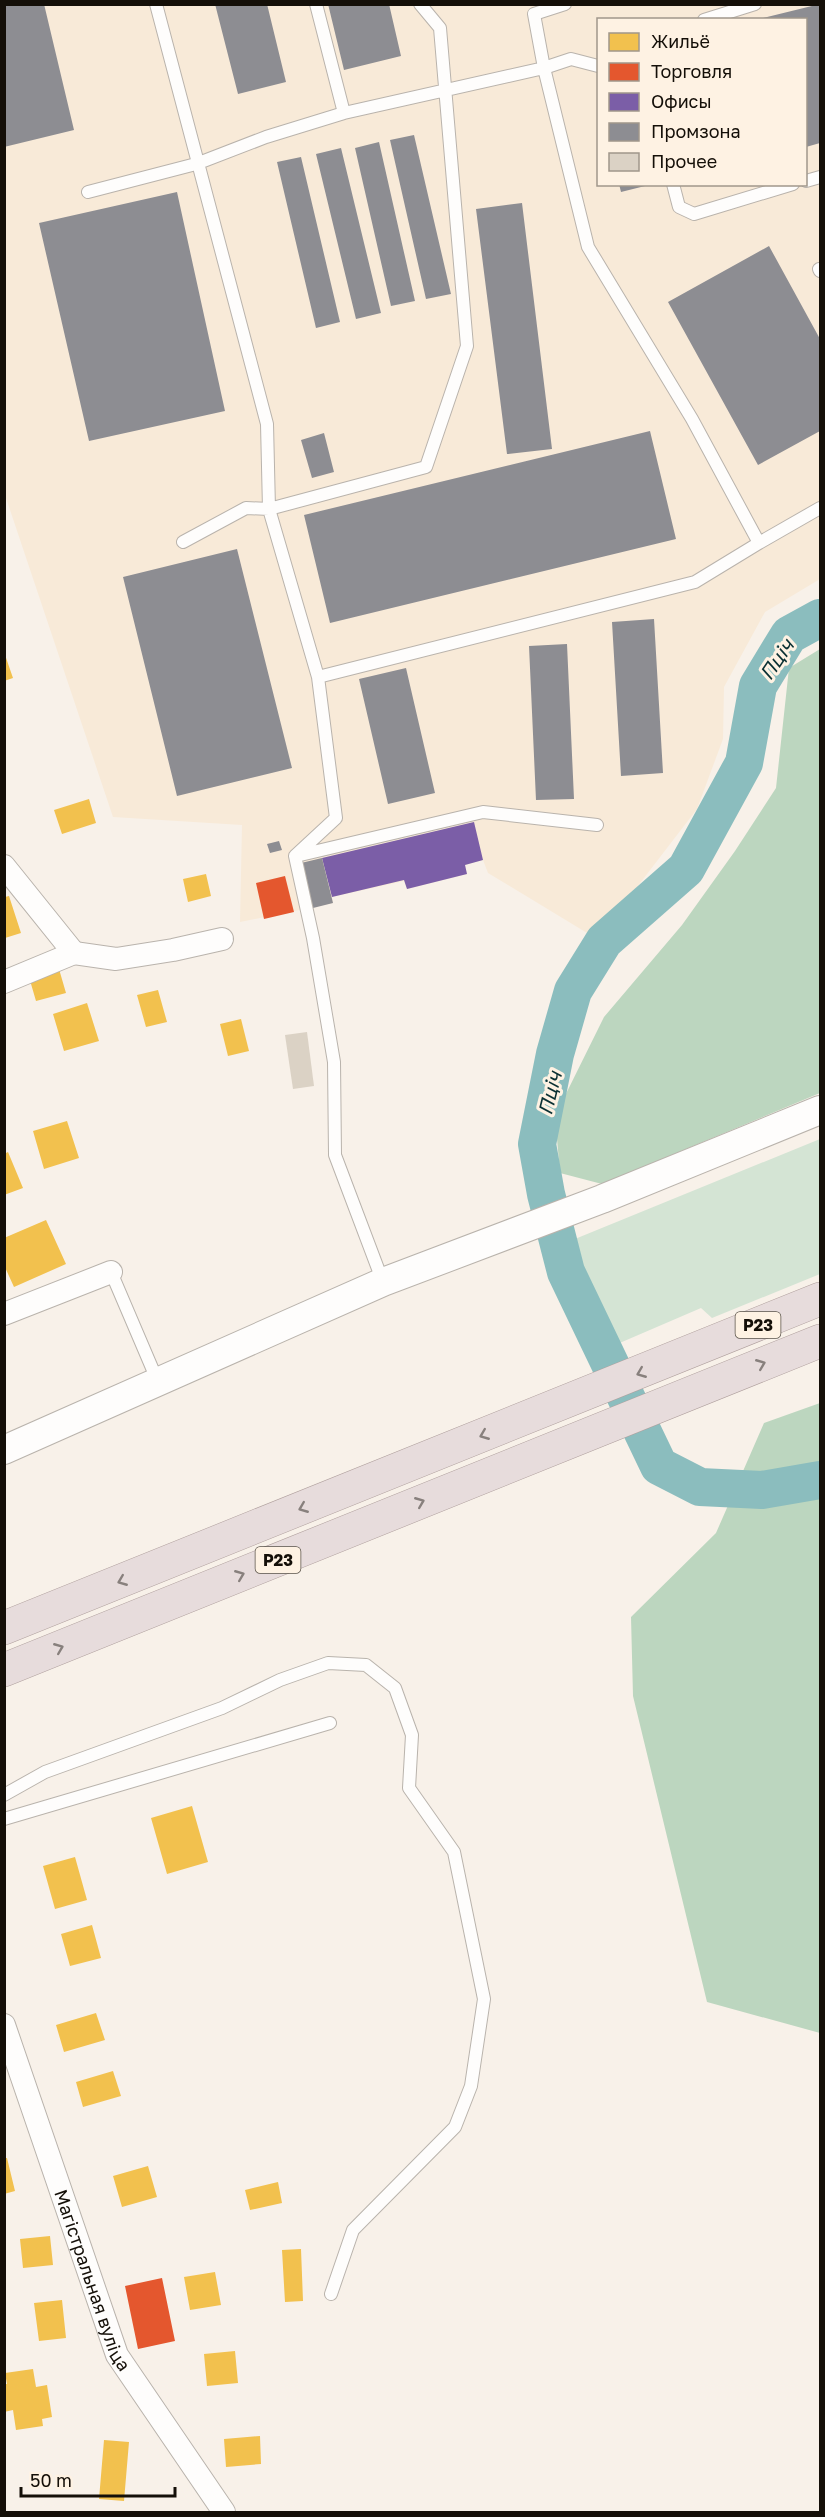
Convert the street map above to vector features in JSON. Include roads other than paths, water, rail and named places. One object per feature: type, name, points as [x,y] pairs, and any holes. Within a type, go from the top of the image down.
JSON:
[{"type":"highway","name":"Р23","points":[[4,1628],[820,1299]]},
{"type":"highway","name":"Р23","points":[[4,1670],[820,1341]]},
{"type":"street","points":[[4,866],[74,953]]},
{"type":"street","points":[[4,982],[74,953],[116,959],[222,939]]},
{"type":"street","points":[[4,1450],[383,1282],[483,1242],[602,1199],[820,1110]]},
{"type":"street","points":[[4,1314],[111,1272]]},
{"type":"street","name":"Магістральная вуліца","points":[[4,2025],[117,2355],[224,2512]]},
{"type":"lane","points":[[156,4],[196,164],[267,424],[269,509],[318,677],[336,818],[295,856]]},
{"type":"lane","points":[[316,4],[344,113]]},
{"type":"lane","points":[[183,542],[246,508],[269,509],[426,467],[467,346],[440,28],[420,4]]},
{"type":"lane","points":[[565,4],[534,14],[544,68],[588,247],[692,419],[759,543]]},
{"type":"lane","points":[[710,18],[755,4]]},
{"type":"lane","points":[[88,192],[196,164],[266,137],[344,113],[444,88],[544,68],[571,59],[597,66]]},
{"type":"lane","points":[[674,186],[679,207],[694,214],[786,186]]},
{"type":"lane","points":[[318,677],[695,582],[820,508]]},
{"type":"lane","points":[[295,856],[483,812],[597,825]]},
{"type":"lane","points":[[295,856],[314,938],[334,1062],[335,1155],[383,1282]]},
{"type":"lane","points":[[111,1272],[158,1383]]},
{"type":"lane","points":[[4,1795],[45,1772],[222,1708],[280,1680],[328,1663],[366,1665],[395,1688],[412,1735],[409,1788],[454,1852],[484,1999],[471,2086],[455,2127],[353,2230],[331,2294]]},
{"type":"lane","points":[[4,1819],[330,1723]]},
{"type":"waterway","name":"Пціч","points":[[820,618],[789,635],[758,686],[744,763],[686,869],[604,941],[573,991],[555,1054],[537,1144],[546,1194],[566,1272],[659,1466],[700,1487],[762,1490],[820,1480]]}]
